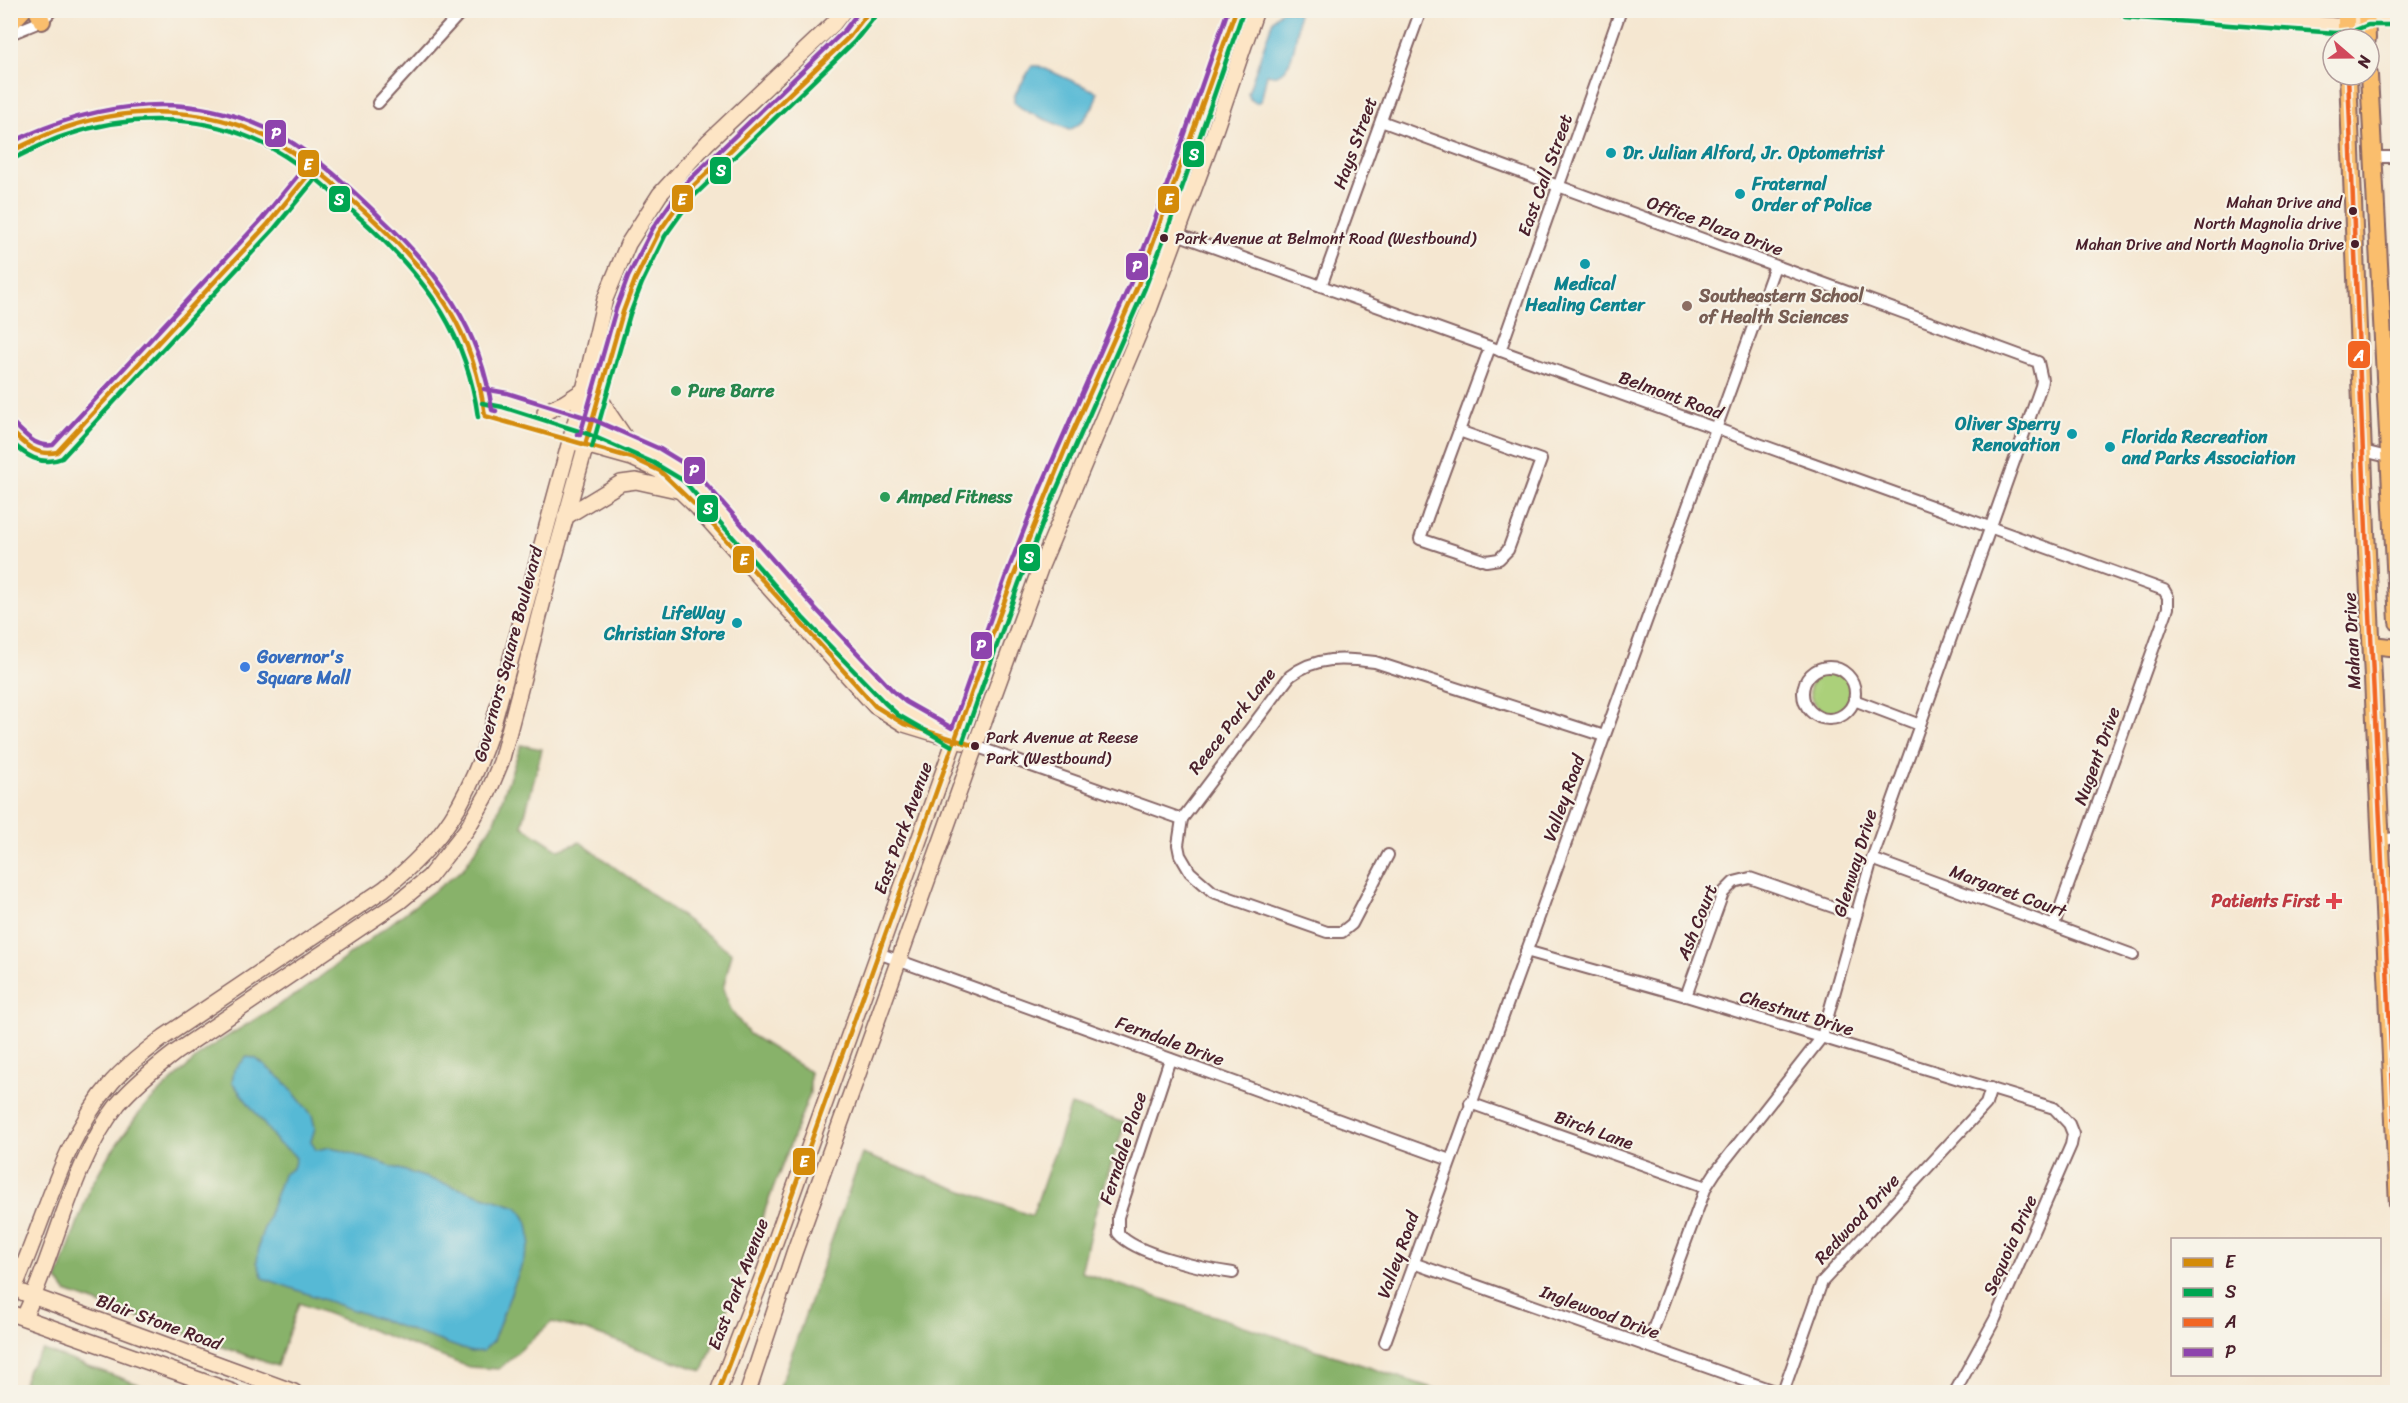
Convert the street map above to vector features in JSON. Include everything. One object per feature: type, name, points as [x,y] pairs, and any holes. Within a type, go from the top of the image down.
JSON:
[{"type":"main road","points":[[10,24],[23,10]]},
{"type":"main road","name":"Mahan Drive","points":[[2348,87],[2397,1204]]},
{"type":"main road","points":[[2370,87],[2381,314],[2393,458],[2397,622]]},
{"type":"main road","points":[[2357,315],[2381,314]]},
{"type":"main road","points":[[2372,645],[2397,648]]},
{"type":"street","points":[[378,103],[463,10]]},
{"type":"street","name":"Governors Square Boulevard","points":[[12,1291],[67,1157],[83,1125],[113,1081],[152,1047],[384,889],[415,864],[439,836],[461,804],[479,768],[492,728],[584,390],[605,299],[628,244],[660,194],[746,106],[834,24],[844,10]]},
{"type":"street","name":"Governors Square Boulevard","points":[[17,1315],[34,1296],[80,1172],[103,1127],[118,1104],[143,1077],[400,901],[429,877],[467,829],[488,794],[510,734],[585,445],[633,285],[659,232],[687,192],[850,36],[870,10]]},
{"type":"street","name":"East Park Avenue","points":[[718,1392],[764,1273],[1030,536],[1069,440],[1138,285],[1236,10]]},
{"type":"street","points":[[748,1392],[794,1253],[1041,566],[1133,349],[1178,235],[1256,10]]},
{"type":"street","name":"Hays Street","points":[[1321,286],[1421,10]]},
{"type":"street","name":"East Call Street","points":[[1459,431],[1541,460],[1508,550],[1499,559],[1486,561],[1420,539],[1459,431],[1495,349],[1558,186],[1621,10]]},
{"type":"street","points":[[2126,10],[2346,25],[2364,13],[2397,17]]},
{"type":"street","points":[[10,34],[44,14]]},
{"type":"street","points":[[746,106],[753,128]]},
{"type":"street","points":[[733,119],[753,128]]},
{"type":"street","name":"Office Plaza Drive","points":[[1381,121],[2038,362]]},
{"type":"street","points":[[2373,157],[2397,157]]},
{"type":"street","name":"Belmont Road","points":[[1160,228],[2164,590],[2169,597]]},
{"type":"street","name":"Valley Road","points":[[1385,1342],[1775,266]]},
{"type":"street","points":[[614,277],[633,285]]},
{"type":"street","name":"Glenway Drive","points":[[1647,1346],[1706,1187],[1822,1037],[1872,859],[2041,386],[2038,362]]},
{"type":"street","points":[[545,412],[584,390]]},
{"type":"street","points":[[600,397],[628,442]]},
{"type":"street","points":[[575,421],[628,442],[689,475],[809,613],[889,697],[902,708],[956,739]]},
{"type":"street","points":[[569,440],[647,464],[660,471],[681,491],[875,706],[904,724],[956,739],[1182,819],[1178,845],[1180,855],[1190,872],[1203,885],[1226,897],[1327,932],[1342,932],[1352,924],[1388,855]]},
{"type":"street","points":[[2363,451],[2393,458]]},
{"type":"street","points":[[565,517],[621,483],[636,481],[652,483],[681,491]]},
{"type":"street","name":"Nugent Drive","points":[[2054,926],[2168,608],[2169,597]]},
{"type":"street","name":"Reece Park Lane","points":[[1182,819],[1290,676],[1318,662],[1350,658],[1375,662],[1604,736]]},
{"type":"street","points":[[1836,668],[1846,673],[1852,680],[1855,689],[1854,700],[1847,713],[1839,718],[1821,718],[1812,713],[1806,705],[1804,688],[1807,679],[1818,669],[1836,668]]},
{"type":"street","points":[[1854,700],[1920,724]]},
{"type":"street","points":[[492,728],[510,734]]},
{"type":"street","points":[[2380,841],[2397,837]]},
{"type":"street","name":"Margaret Court","points":[[1872,859],[2133,955]]},
{"type":"street","name":"Ash Court","points":[[1686,996],[1723,893],[1734,882],[1750,878],[1856,915]]},
{"type":"street","name":"Chestnut Drive","points":[[1526,951],[1686,996],[2057,1110]]},
{"type":"street","name":"Ferndale Drive","points":[[878,952],[1450,1160]]},
{"type":"street","points":[[152,1047],[162,1063]]},
{"type":"street","name":"Ferndale Place","points":[[1170,1059],[1118,1216],[1118,1233],[1128,1242],[1197,1268],[1233,1273]]},
{"type":"street","name":"Redwood Drive","points":[[1783,1392],[1822,1282],[1986,1104],[1991,1089]]},
{"type":"street","name":"Birch Lane","points":[[1470,1103],[1706,1187]]},
{"type":"street","name":"Sequoia Drive","points":[[1955,1392],[2000,1309],[2072,1145],[2073,1134],[2069,1124],[2057,1110]]},
{"type":"street","name":"Inglewood Drive","points":[[1413,1263],[1777,1392]]},
{"type":"street","name":"Blair Stone Road","points":[[12,1291],[34,1296],[294,1392]]},
{"type":"street","points":[[17,1315],[232,1392]]},
{"type":"green space","points":[[1831,670],[1846,676],[1852,691],[1846,706],[1831,712],[1816,706],[1810,691],[1816,676]]},
{"type":"green space","points":[[521,745],[542,749],[522,826],[559,850],[580,842],[732,953],[723,989],[731,1010],[749,1034],[810,1072],[810,1093],[703,1371],[587,1331],[552,1322],[499,1369],[469,1367],[299,1303],[277,1366],[66,1292],[57,1280],[90,1188],[107,1158],[142,1109],[205,1050],[300,992],[463,869],[494,822]]},
{"type":"green space","points":[[1071,1105],[1125,1123],[1094,1217],[1081,1272],[1444,1392],[778,1392],[862,1154],[1032,1216]]},
{"type":"green space","points":[[43,1350],[160,1392],[21,1392],[28,1369]]},
{"type":"water","points":[[1282,10],[1296,11],[1298,15],[1294,49],[1282,72],[1275,75],[1267,74],[1261,101],[1256,103],[1250,99],[1248,93],[1273,20]]},
{"type":"water","points":[[1032,66],[1039,66],[1097,92],[1092,109],[1074,128],[1069,130],[1062,127],[1026,111],[1014,102],[1014,96]]},
{"type":"water","points":[[247,1057],[255,1058],[284,1081],[312,1115],[315,1128],[311,1141],[316,1150],[331,1147],[517,1207],[521,1211],[528,1223],[530,1243],[493,1341],[483,1351],[471,1352],[263,1278],[257,1262],[260,1239],[283,1175],[293,1168],[296,1158],[279,1144],[232,1082],[234,1070]]},
{"type":"transit line","name":"P","points":[[577,434],[580,435],[616,309],[628,277],[653,228],[682,187],[844,31],[860,10]]},
{"type":"transit line","name":"E","points":[[585,445],[623,312],[635,280],[659,232],[687,192],[850,36],[870,10]]},
{"type":"transit line","name":"P","points":[[484,389],[507,393],[594,420],[660,449],[693,469],[815,608],[894,692],[906,702],[952,728],[1005,578],[1040,489],[1131,282],[1153,225],[1228,10]]},
{"type":"transit line","name":"E","points":[[718,1392],[764,1273],[1012,580],[1069,440],[1138,285],[1236,10]]},
{"type":"transit line","name":"S","points":[[963,741],[1019,583],[1054,495],[1145,288],[1167,231],[1243,12]]},
{"type":"transit line","name":"S","points":[[592,447],[630,314],[665,236],[693,197],[855,41],[876,15]]},
{"type":"transit line","name":"S","points":[[2125,17],[2336,33],[2353,31],[2368,25],[2398,25]]},
{"type":"transit line","name":"A","points":[[2348,87],[2366,531],[2398,1194]]},
{"type":"transit line","name":"P","points":[[10,143],[77,117],[111,109],[146,105],[180,106],[214,111],[248,121],[281,136],[308,153],[345,184],[401,237],[438,280],[454,303],[467,328],[478,353],[492,410],[496,411]]},
{"type":"transit line","name":"E","points":[[10,152],[51,133],[91,120],[147,113],[203,116],[256,132],[281,145],[318,171],[365,212],[397,243],[434,286],[449,309],[472,358],[485,416]]},
{"type":"transit line","name":"S","points":[[13,159],[67,135],[119,123],[146,120],[200,123],[226,129],[275,150],[313,176],[370,227],[427,290],[455,336],[473,388],[478,417]]},
{"type":"transit line","name":"P","points":[[15,425],[36,443],[53,445],[262,219],[308,163]]},
{"type":"transit line","name":"E","points":[[10,430],[37,451],[57,452],[268,224],[314,168]]},
{"type":"transit line","name":"S","points":[[10,441],[28,455],[40,460],[62,458],[274,229],[320,173]]},
{"type":"transit line","name":"S","points":[[482,403],[503,407],[588,434],[654,463],[684,481],[803,618],[884,702],[898,715],[952,746]]},
{"type":"transit line","name":"E","points":[[485,416],[632,458],[660,471],[696,506],[875,706],[904,724],[975,746]]},
{"type":"place","name":"Dr. Julian Alford, Jr. Optometrist","points":[[1611,153]]},
{"type":"place","name":"Fraternal Order of Police","points":[[1740,194]]},
{"type":"place","name":"Mahan Drive and North Magnolia drive","points":[[2353,211]]},
{"type":"place","name":"Park Avenue at Belmont Road (Westbound)","points":[[1164,238]]},
{"type":"place","name":"Mahan Drive and North Magnolia Drive","points":[[2355,244]]},
{"type":"place","name":"Medical Healing Center","points":[[1585,264]]},
{"type":"place","name":"Southeastern School of Health Sciences","points":[[1687,306]]},
{"type":"place","name":"Pure Barre","points":[[676,391]]},
{"type":"place","name":"Oliver Sperry Renovation","points":[[2072,434]]},
{"type":"place","name":"Florida Recreation and Parks Association","points":[[2110,447]]},
{"type":"place","name":"Amped Fitness","points":[[885,497]]},
{"type":"place","name":"LifeWay Christian Store","points":[[737,623]]},
{"type":"place","name":"Governor's Square Mall","points":[[245,667]]},
{"type":"place","name":"Park Avenue at Reese Park (Westbound)","points":[[975,746]]},
{"type":"place","name":"Patients First","points":[[2334,901]]}]
